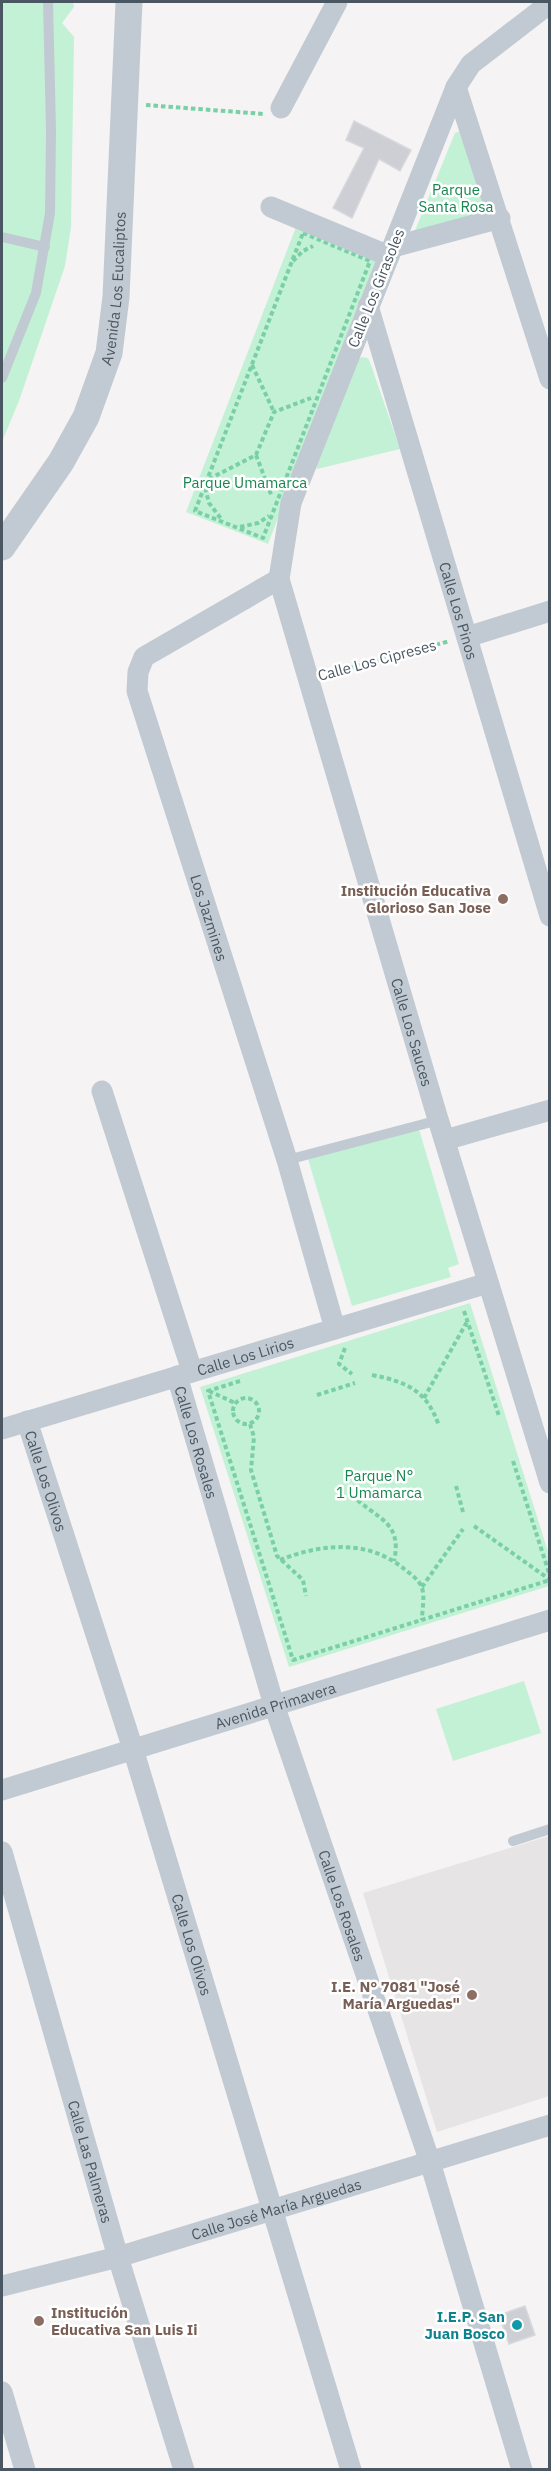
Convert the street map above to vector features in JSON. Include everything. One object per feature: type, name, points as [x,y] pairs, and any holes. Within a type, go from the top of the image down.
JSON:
[{"type":"street","name":"Avenida Los Eucaliptos","points":[[2,547],[61,462],[86,417],[109,353],[116,297],[129,2]]},
{"type":"street","points":[[281,108],[337,2]]},
{"type":"street","name":"Calle Los Girasoles","points":[[279,579],[291,503],[456,87],[471,64],[549,3]]},
{"type":"street","points":[[456,87],[500,218],[549,379]]},
{"type":"street","points":[[271,207],[391,251],[500,218]]},
{"type":"street","name":"Calle Los Pinos","points":[[368,306],[549,916]]},
{"type":"street","name":"Calle Los Sauces","points":[[279,579],[549,1483]]},
{"type":"street","name":"Los Jazmines","points":[[279,579],[144,657],[138,672],[137,691],[286,1160],[335,1329]]},
{"type":"street","points":[[467,637],[549,611]]},
{"type":"street","name":"Calle Los Rosales","points":[[102,1091],[184,1374],[274,1705],[430,2162],[522,2469]]},
{"type":"street","points":[[442,1130],[549,1110]]},
{"type":"street","name":"Calle Los Lirios","points":[[2,1428],[488,1283]]},
{"type":"street","name":"Calle Los Olivos","points":[[27,1421],[133,1749],[351,2469]]},
{"type":"street","name":"Avenida Primavera","points":[[2,1790],[549,1620]]},
{"type":"street","name":"Calle Las Palmeras","points":[[2,1852],[118,2257],[184,2469]]},
{"type":"street","name":"Calle José María Arguedas","points":[[2,2286],[118,2257],[549,2125]]},
{"type":"street","points":[[2,2392],[24,2469]]},
{"type":"lane","points":[[2,378],[36,292],[50,213],[48,2]]},
{"type":"lane","points":[[2,237],[45,247]]},
{"type":"lane","points":[[286,1160],[442,1130]]},
{"type":"lane","points":[[513,1841],[549,1829]]},
{"type":"path","points":[[124,103],[263,114],[281,108]]},
{"type":"path","points":[[303,233],[327,243],[369,261],[263,538],[195,511],[303,233]]},
{"type":"path","points":[[292,261],[310,247],[327,243]]},
{"type":"path","points":[[350,253],[355,260]]},
{"type":"path","points":[[358,270],[360,283]]},
{"type":"path","points":[[252,365],[274,412]]},
{"type":"path","points":[[207,480],[256,455],[274,412],[317,396]]},
{"type":"path","points":[[256,455],[275,505]]},
{"type":"path","points":[[204,488],[209,503],[224,522]]},
{"type":"path","points":[[236,527],[258,523],[272,514]]},
{"type":"path","name":"Calle Los Cipreses","points":[[308,678],[467,637]]},
{"type":"path","points":[[454,1314],[465,1311],[499,1416]]},
{"type":"path","points":[[424,1398],[468,1319]]},
{"type":"path","points":[[333,1352],[356,1345]]},
{"type":"path","points":[[345,1348],[339,1364],[351,1374]]},
{"type":"path","points":[[372,1375],[408,1384],[424,1398],[434,1411],[439,1426]]},
{"type":"path","points":[[208,1391],[242,1380]]},
{"type":"path","points":[[317,1395],[355,1383]]},
{"type":"path","points":[[208,1391],[235,1403],[247,1398],[258,1404],[259,1416],[249,1424],[240,1423],[234,1417],[235,1403]]},
{"type":"path","points":[[208,1391],[293,1660],[549,1579]]},
{"type":"path","points":[[249,1424],[254,1443],[251,1470],[280,1560],[303,1580],[306,1596]]},
{"type":"path","points":[[513,1461],[549,1579]]},
{"type":"path","points":[[456,1486],[463,1512]]},
{"type":"path","points":[[352,1495],[389,1525],[397,1540],[394,1561]]},
{"type":"path","points":[[474,1526],[549,1579]]},
{"type":"path","points":[[422,1588],[463,1529]]},
{"type":"path","points":[[280,1560],[302,1551],[329,1546],[352,1547],[394,1561],[419,1581],[422,1588],[422,1620]]},
{"type":"shaded area","name":"I.E. N° 7081 \"José María Arguedas\"","points":[[549,1836],[549,2096],[437,2132],[363,1893]]},
{"type":"green space","points":[[2,2],[73,2],[74,7],[62,23],[74,37],[71,227],[65,266],[20,398],[2,442]]},
{"type":"green space","name":"Parque Santa Rosa","points":[[461,131],[487,209],[486,215],[414,233],[455,133]]},
{"type":"green space","name":"Parque Umamarca","points":[[296,227],[378,259],[268,544],[186,512]]},
{"type":"green space","points":[[362,357],[368,358],[371,365],[400,449],[317,469],[316,464],[356,360]]},
{"type":"green space","points":[[418,1126],[459,1264],[448,1268],[451,1277],[352,1306],[308,1159]]},
{"type":"green space","name":"Parque N° 1 Umamarca","points":[[470,1303],[549,1555],[549,1586],[289,1667],[200,1387]]},
{"type":"green space","points":[[524,1681],[541,1733],[453,1761],[436,1709]]},
{"type":"building","points":[[354,121],[411,150],[400,171],[379,159],[352,218],[333,208],[364,148],[346,140]]},
{"type":"building","name":"I.E.P. San Juan Bosco","points":[[525,2306],[535,2335],[509,2344],[499,2315]]},
{"type":"place","name":"Institución Educativa Glorioso San Jose","points":[[503,899]]},
{"type":"place","name":"I.E. N° 7081 \"José María Arguedas\"","points":[[472,1995]]},
{"type":"place","name":"Institución Educativa San Luis Ii","points":[[39,2321]]},
{"type":"place","name":"I.E.P. San Juan Bosco","points":[[517,2325]]}]
